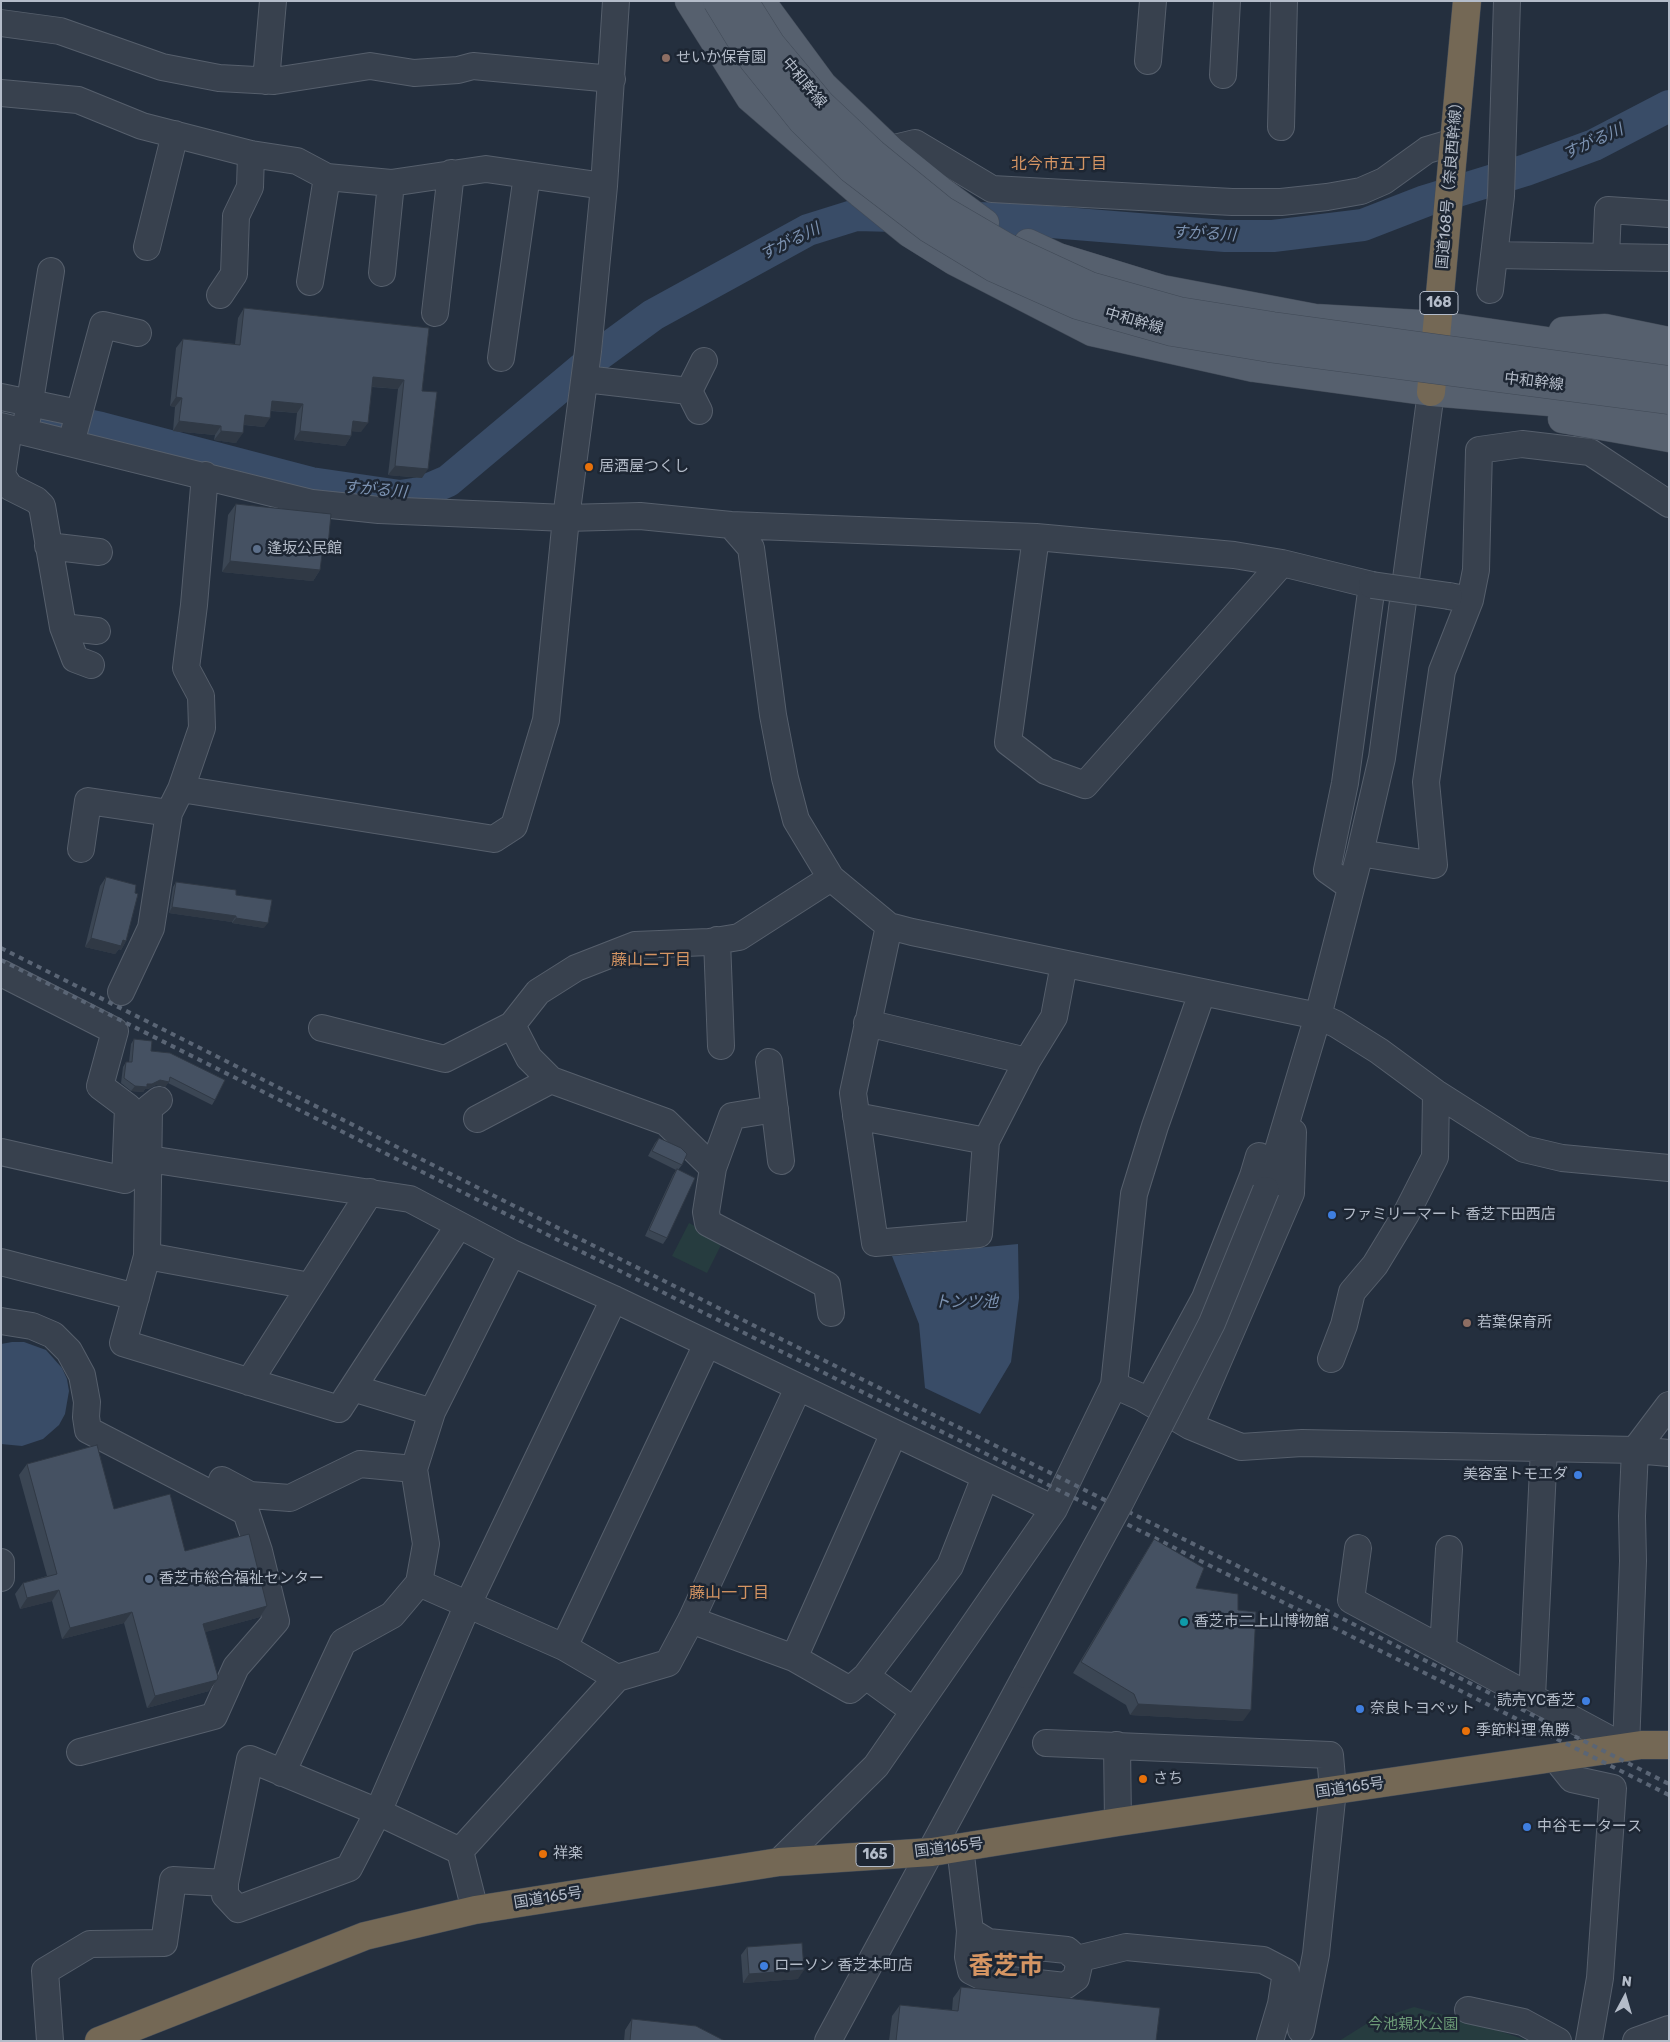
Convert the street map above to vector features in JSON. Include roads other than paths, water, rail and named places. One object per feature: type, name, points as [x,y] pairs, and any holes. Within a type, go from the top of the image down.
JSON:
[{"type":"highway","name":"国道168号（奈良西幹線）","points":[[1431,392],[1467,1]]},
{"type":"highway","name":"国道165号","points":[[99,2041],[365,1936],[475,1910],[779,1862],[932,1852],[1118,1822],[1641,1745],[1669,1745]]},
{"type":"main road","points":[[689,1],[750,98],[861,194],[909,233],[954,261],[1092,332],[1254,368],[1431,392],[1609,407],[1669,416]]},
{"type":"main road","name":"中和幹線","points":[[717,1],[753,60],[802,121],[851,169],[928,228],[994,268],[1077,305],[1172,332],[1270,348],[1669,400]]},
{"type":"main road","name":"中和幹線","points":[[744,1],[771,44],[821,104],[873,154],[943,210],[1008,248],[1090,286],[1179,311],[1245,322],[1669,380]]},
{"type":"main road","points":[[761,1],[823,85],[890,149],[940,190],[990,226],[1058,257],[1162,289],[1315,318],[1438,326],[1669,359]]},
{"type":"main road","points":[[1511,335],[1606,328],[1669,341]]},
{"type":"main road","points":[[1486,398],[1564,420],[1669,438]]},
{"type":"street","points":[[266,81],[273,1]]},
{"type":"street","points":[[181,789],[494,839],[514,826],[546,720],[566,518],[588,351],[604,186],[616,1]]},
{"type":"street","points":[[1148,61],[1153,1]]},
{"type":"street","points":[[1222,75],[1227,1]]},
{"type":"street","points":[[1281,127],[1284,1]]},
{"type":"street","points":[[1490,290],[1501,196],[1507,1]]},
{"type":"street","points":[[1,23],[60,31],[162,67],[220,78],[274,81],[370,66],[414,72],[458,70],[473,66],[612,79]]},
{"type":"street","points":[[1,93],[78,100],[142,126],[251,154],[297,161],[327,177],[391,183],[486,169],[604,186]]},
{"type":"street","points":[[147,247],[175,134]]},
{"type":"street","points":[[890,149],[915,143],[992,189],[1232,202],[1281,202],[1361,191],[1384,182],[1427,150],[1452,155]]},
{"type":"street","points":[[220,294],[234,274],[236,216],[250,187],[251,154]]},
{"type":"street","points":[[434,313],[451,173]]},
{"type":"street","points":[[501,358],[527,175]]},
{"type":"street","points":[[310,282],[327,177]]},
{"type":"street","points":[[382,273],[391,183]]},
{"type":"street","points":[[1606,257],[1608,210],[1669,214]]},
{"type":"street","points":[[1494,255],[1669,258]]},
{"type":"street","points":[[51,271],[20,420],[2,475],[10,487],[36,500],[42,506],[63,627],[75,659],[90,665]]},
{"type":"street","points":[[75,426],[103,325],[138,333]]},
{"type":"street","points":[[585,379],[694,401],[704,361]]},
{"type":"street","points":[[828,2041],[1124,1495],[1212,1323],[1266,1190],[1315,1028],[1360,853],[1382,758],[1431,392]]},
{"type":"street","points":[[1,397],[20,420],[75,426],[205,475],[312,503],[379,510],[566,518],[640,516],[731,525],[1036,537],[1234,555],[1282,563],[1372,585],[1460,598]]},
{"type":"street","points":[[1360,853],[1434,865],[1426,782],[1442,671],[1460,598],[1476,570],[1479,450],[1522,444],[1590,452],[1669,504]]},
{"type":"street","points":[[121,992],[151,928],[169,814],[181,789],[202,728],[201,696],[186,668],[194,605],[205,475]]},
{"type":"street","points":[[731,525],[750,548],[773,715],[785,778],[796,820],[831,878],[889,926],[1202,993],[1315,1028],[1336,1024],[1379,1051],[1436,1093],[1524,1149],[1562,1158],[1669,1168]]},
{"type":"street","points":[[1036,537],[1008,742],[1046,771],[1085,785],[1282,563]]},
{"type":"street","points":[[48,546],[99,552]]},
{"type":"street","points":[[1351,887],[1327,870],[1345,783],[1372,585]]},
{"type":"street","points":[[63,627],[97,631]]},
{"type":"street","points":[[81,849],[88,801],[169,814]]},
{"type":"street","points":[[322,1028],[444,1059],[512,1025],[538,992],[576,968],[635,945],[717,940],[739,936],[831,878]]},
{"type":"street","points":[[889,926],[853,1093],[875,1243],[979,1234],[986,1141],[1027,1061],[1054,1017],[1064,964]]},
{"type":"street","points":[[717,940],[721,1046]]},
{"type":"street","points":[[1,973],[114,1031],[100,1086],[128,1108],[125,1180],[1,1152]]},
{"type":"street","points":[[779,1862],[876,1766],[1054,1509],[1114,1385],[1134,1194],[1155,1126],[1202,993]]},
{"type":"street","points":[[867,1023],[1027,1061]]},
{"type":"street","points":[[512,1025],[528,1058],[551,1080],[666,1122],[713,1168]]},
{"type":"street","points":[[1149,1401],[1205,1298],[1253,1176],[1282,1077],[1315,1028]]},
{"type":"street","points":[[769,1062],[781,1161]]},
{"type":"street","points":[[478,1119],[551,1080]]},
{"type":"street","points":[[1331,1359],[1344,1325],[1352,1292],[1375,1265],[1406,1214],[1435,1157],[1436,1093]]},
{"type":"street","points":[[1190,1426],[1291,1193],[1295,1094]]},
{"type":"street","points":[[159,1100],[149,1108],[147,1256],[124,1343],[339,1409],[458,1225]]},
{"type":"street","points":[[774,1109],[732,1116],[713,1168],[706,1212],[708,1223],[827,1285],[831,1313]]},
{"type":"street","points":[[856,1116],[986,1141]]},
{"type":"street","points":[[149,1159],[410,1199],[512,1253],[614,1299],[1054,1509]]},
{"type":"street","points":[[249,1382],[370,1192]]},
{"type":"street","points":[[282,1773],[343,1642],[392,1615],[419,1583],[426,1544],[414,1469],[432,1412],[512,1253]]},
{"type":"street","points":[[147,1256],[310,1286]]},
{"type":"street","points":[[1,1262],[136,1297]]},
{"type":"street","points":[[460,1851],[378,1812],[250,1759],[225,1883],[225,1895],[238,1909],[349,1868],[378,1812],[468,1604],[614,1299]]},
{"type":"street","points":[[1,1321],[32,1326],[53,1335],[69,1351],[82,1375],[87,1402],[86,1417],[88,1430],[246,1512],[260,1551],[276,1621],[236,1667],[214,1716],[80,1752]]},
{"type":"street","points":[[564,1647],[707,1344]]},
{"type":"street","points":[[1114,1385],[1149,1401],[1190,1426],[1241,1446],[1302,1443],[1635,1450],[1669,1453]]},
{"type":"street","points":[[353,1388],[432,1412]]},
{"type":"street","points":[[460,1851],[617,1678],[668,1663],[691,1620],[798,1388]]},
{"type":"street","points":[[1358,1548],[1351,1600],[1626,1748],[1635,1450],[1669,1405]]},
{"type":"street","points":[[106,1419],[250,1495],[290,1498],[360,1464],[414,1469]]},
{"type":"street","points":[[794,1658],[894,1433]]},
{"type":"street","points":[[1532,1697],[1544,1448]]},
{"type":"street","points":[[691,1620],[794,1658],[850,1690],[866,1676],[950,1566],[985,1477]]},
{"type":"street","points":[[1443,1649],[1449,1549]]},
{"type":"street","points":[[1,1562],[1,1578]]},
{"type":"street","points":[[419,1583],[564,1647],[617,1678]]},
{"type":"street","points":[[866,1676],[914,1711]]},
{"type":"street","points":[[1046,1743],[1330,1755],[1333,1790],[1316,1954],[1301,2030]]},
{"type":"street","points":[[1117,1745],[1118,1822]]},
{"type":"street","points":[[1556,1759],[1572,1779],[1613,1788],[1600,1978],[1589,2041]]},
{"type":"street","points":[[960,1847],[970,1931],[968,1957],[971,1971],[982,1977],[1066,1986],[1076,1978],[1079,1972],[1077,1959],[1067,1950],[988,1942],[970,1931]]},
{"type":"street","points":[[460,1851],[475,1910]]},
{"type":"street","points":[[50,2041],[45,1971],[90,1944],[164,1943],[173,1880],[225,1883]]},
{"type":"street","points":[[1077,1959],[1126,1947],[1263,1960],[1286,1972],[1281,2004],[1270,2041]]},
{"type":"street","points":[[1468,2010],[1523,2022],[1558,2041]]},
{"type":"street","points":[[1636,2041],[1669,2029]]},
{"type":"water","name":"トンツ池","points":[[1018,1244],[1019,1298],[1011,1362],[980,1414],[925,1388],[919,1324],[892,1256]]},
{"type":"water","points":[[24,1342],[46,1350],[62,1368],[67,1379],[69,1391],[65,1414],[59,1425],[43,1439],[22,1446],[1,1444],[1,1344]]},
{"type":"waterway","name":"すがる川","points":[[45,416],[101,428],[311,483],[400,496],[420,493],[448,481],[597,356],[653,315],[808,230],[856,215],[1014,219],[1225,236],[1273,236],[1363,225],[1425,201],[1526,170],[1594,145],[1669,106]]},
{"type":"railway","points":[[1,948],[606,1252],[1294,1594],[1669,1784]]},
{"type":"railway","points":[[1,960],[1669,1795]]},
{"type":"place","name":"せいか保育園","points":[[666,58]]},
{"type":"place","name":"居酒屋つくし","points":[[589,467]]},
{"type":"place","name":"逢坂公民館","points":[[257,549]]},
{"type":"place","name":"ファミリーマート 香芝下田西店","points":[[1332,1215]]},
{"type":"place","name":"若葉保育所","points":[[1467,1323]]},
{"type":"place","name":"美容室トモエダ","points":[[1578,1475]]},
{"type":"place","name":"香芝市総合福祉センター","points":[[149,1579]]},
{"type":"place","name":"香芝市二上山博物館","points":[[1184,1622]]},
{"type":"place","name":"読売YC香芝","points":[[1586,1701]]},
{"type":"place","name":"奈良トヨペット","points":[[1360,1709]]},
{"type":"place","name":"季節料理 魚勝","points":[[1466,1731]]},
{"type":"place","name":"さち","points":[[1143,1779]]},
{"type":"place","name":"中谷モータース","points":[[1527,1827]]},
{"type":"place","name":"祥楽","points":[[543,1854]]},
{"type":"place","name":"ローソン 香芝本町店","points":[[764,1966]]},
{"type":"district","name":"北今市五丁目","points":[[1059,164]]},
{"type":"district","name":"藤山二丁目","points":[[651,960]]},
{"type":"district","name":"藤山一丁目","points":[[729,1593]]},
{"type":"district","name":"香芝市","points":[[1006,1967]]},
{"type":"park label","name":"今池親水公園","points":[[1413,2025]]}]
